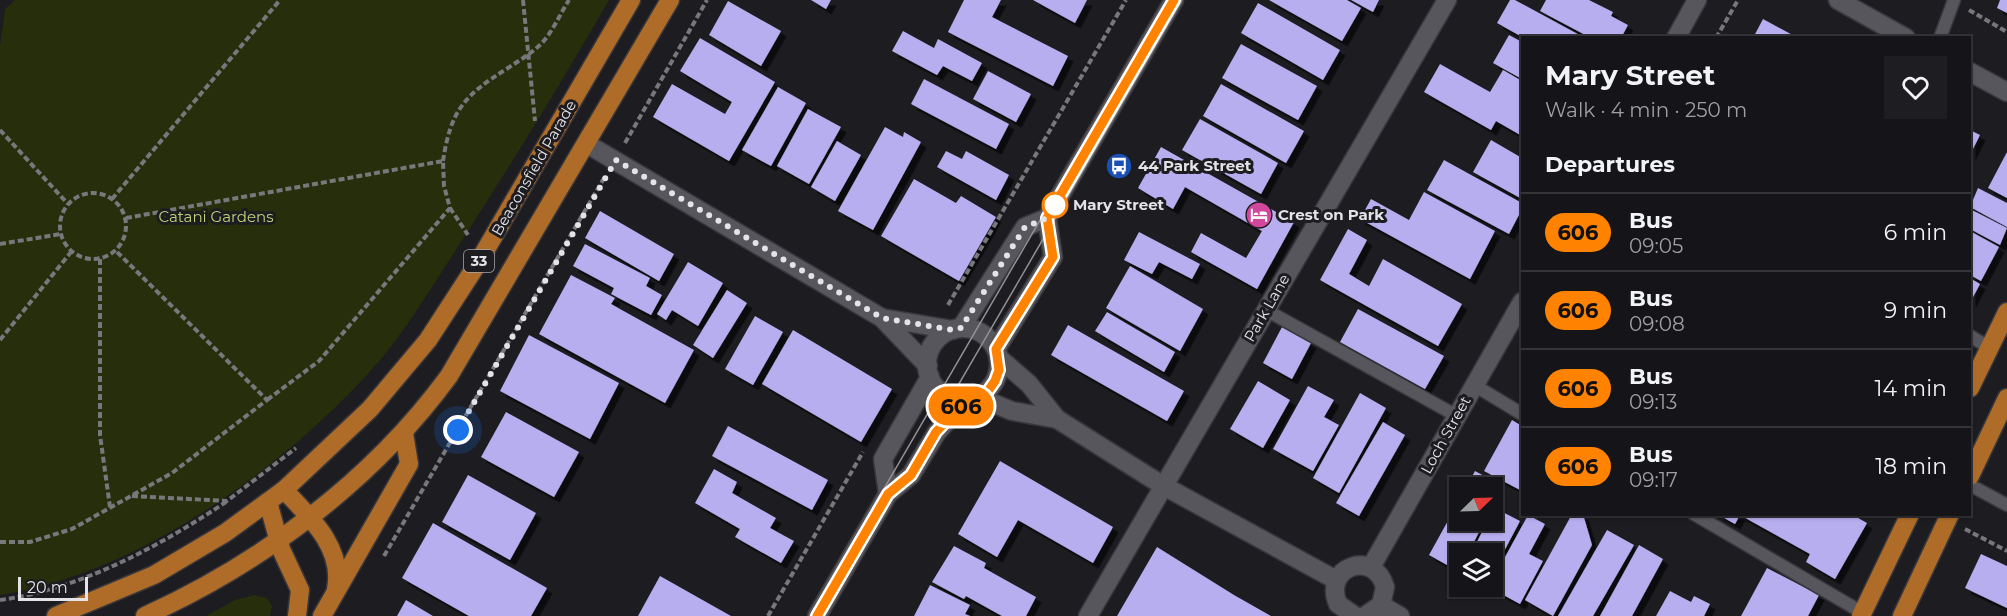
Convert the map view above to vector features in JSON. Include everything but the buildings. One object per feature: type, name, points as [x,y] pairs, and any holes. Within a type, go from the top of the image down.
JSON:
[{"type":"main road","name":"Beaconsfield Parade","points":[[56,616],[154,575],[207,544],[284,490],[370,409],[428,340],[478,263],[631,0]]},
{"type":"main road","name":"33","points":[[145,616],[234,568],[278,540],[340,492],[404,433],[449,376],[670,0]]},
{"type":"main road","points":[[1971,386],[2007,312]]},
{"type":"main road","points":[[1971,474],[2007,398]]},
{"type":"main road","points":[[322,616],[409,464],[404,433]]},
{"type":"main road","points":[[284,490],[321,531],[335,558],[338,573],[335,593]]},
{"type":"main road","points":[[268,502],[278,540],[300,590],[297,616]]},
{"type":"main road","points":[[1862,614],[1909,516]]},
{"type":"main road","points":[[1902,616],[1949,517]]},
{"type":"street","points":[[888,494],[883,459],[929,371],[929,354],[934,343],[957,329],[1025,227],[1047,218],[1174,0]]},
{"type":"street","name":"Park Lane","points":[[1088,616],[1162,485],[1447,0]]},
{"type":"street","points":[[1677,36],[1697,0]]},
{"type":"street","points":[[1838,0],[1902,36]]},
{"type":"street","points":[[1971,73],[2007,92]]},
{"type":"street","points":[[587,144],[882,318],[929,371],[943,394],[959,400],[973,398],[1012,411],[1057,419]]},
{"type":"street","points":[[817,616],[888,494],[911,475],[936,432],[995,381],[998,354],[1053,257],[1047,218]]},
{"type":"street","name":"Loch Street","points":[[1371,567],[1521,304]]},
{"type":"street","points":[[882,318],[981,333],[998,354],[1029,384],[1057,419],[1162,485],[1336,580]]},
{"type":"street","points":[[1346,614],[1335,597],[1336,580],[1347,568],[1363,565],[1371,567],[1381,576],[1385,587],[1381,605],[1365,616]]},
{"type":"street","points":[[1381,605],[1400,616]]},
{"type":"lane","points":[[1941,36],[1954,1]]},
{"type":"lane","points":[[1266,310],[1457,416]]},
{"type":"lane","points":[[1971,337],[1990,348]]},
{"type":"lane","points":[[1474,386],[1521,413]]},
{"type":"lane","points":[[1971,486],[2007,505]]},
{"type":"lane","points":[[1697,516],[1862,614]]},
{"type":"path","points":[[112,199],[280,0]]},
{"type":"path","points":[[523,0],[536,119],[531,129]]},
{"type":"path","points":[[468,236],[450,208],[444,186],[443,161],[447,136],[457,109],[481,85],[530,54],[543,42],[569,0]]},
{"type":"path","points":[[384,556],[707,0]]},
{"type":"path","points":[[1717,36],[1738,0]]},
{"type":"path","points":[[1954,1],[2007,32]]},
{"type":"path","points":[[0,130],[68,204]]},
{"type":"path","points":[[126,218],[443,161]]},
{"type":"path","points":[[84,194],[103,195],[112,199],[126,218],[126,235],[115,250],[100,259],[80,257],[71,251],[61,234],[60,224],[68,204],[84,194]]},
{"type":"path","points":[[0,542],[30,542],[72,529],[172,473],[318,361],[450,208]]},
{"type":"path","points":[[464,245],[474,226]]},
{"type":"path","points":[[0,243],[61,234]]},
{"type":"path","points":[[115,250],[267,400]]},
{"type":"path","points":[[0,340],[71,251]]},
{"type":"path","points":[[100,259],[100,435],[110,507]]},
{"type":"path","points":[[0,600],[41,592],[134,556],[227,501],[300,445]]},
{"type":"path","points":[[132,496],[227,501]]},
{"type":"path","points":[[1949,517],[2007,551]]},
{"type":"green space","name":"Catani Gardens","points":[[15,0],[609,0],[535,125],[418,309],[386,353],[337,405],[296,443],[252,478],[155,541],[103,565],[52,583],[0,595],[0,46],[5,9]]},
{"type":"green space","points":[[254,595],[267,598],[272,606],[270,616],[206,616],[235,600]]},
{"type":"tram line","points":[[810,616],[1168,0]]},
{"type":"tram line","points":[[824,616],[1182,0]]},
{"type":"bus line","name":"606","points":[[817,616],[888,494],[911,475],[936,432],[968,399],[978,397],[988,391],[995,381],[999,370],[996,349],[1053,257],[1047,218],[1174,0]]},
{"type":"place","name":"44 Park Street","points":[[1119,166]]},
{"type":"place","name":"Mary Street","points":[[1055,205]]},
{"type":"place","name":"Crest on Park","points":[[1259,215]]},
{"type":"route","points":[[458,430],[616,160],[882,318],[953,330],[961,328],[1025,227],[1047,218],[1057,201],[1055,205]]}]
